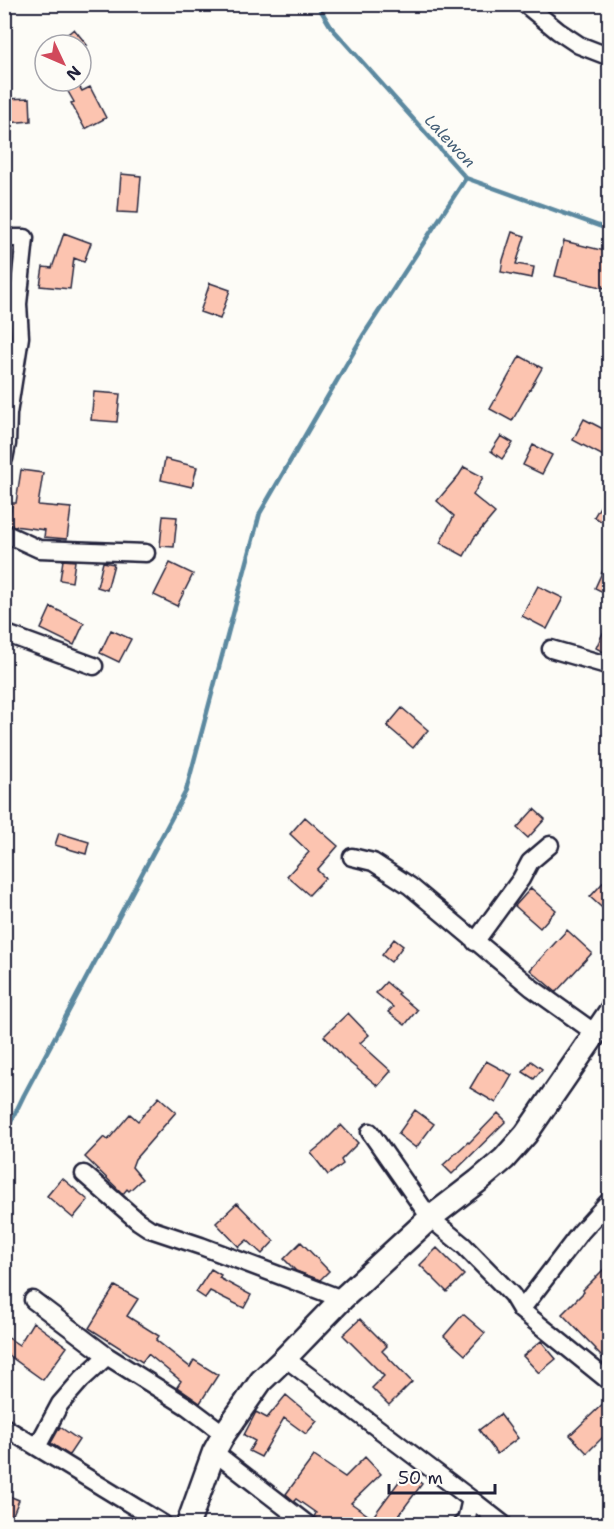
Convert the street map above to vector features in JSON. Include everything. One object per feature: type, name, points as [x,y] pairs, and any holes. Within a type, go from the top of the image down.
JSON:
[{"type":"street","points":[[525,4],[579,45],[609,57]]},
{"type":"street","points":[[4,238],[25,238],[18,304],[20,337],[8,414],[4,459]]},
{"type":"street","points":[[4,533],[39,549],[147,553]]},
{"type":"street","points":[[4,633],[94,666]]},
{"type":"street","points":[[551,649],[609,666]]},
{"type":"street","points":[[475,942],[515,887],[530,862],[550,845]]},
{"type":"street","points":[[352,857],[373,862],[410,886],[532,988],[595,1033]]},
{"type":"street","points":[[188,1524],[219,1443],[261,1381],[342,1299],[430,1218],[504,1159],[526,1134],[609,1012]]},
{"type":"street","points":[[370,1132],[430,1218],[464,1246],[512,1295],[522,1310],[609,1382]]},
{"type":"street","points":[[84,1174],[150,1229],[342,1299]]},
{"type":"street","points":[[522,1310],[580,1233],[609,1200]]},
{"type":"street","points":[[33,1300],[107,1356],[188,1407],[219,1443],[307,1524]]},
{"type":"street","points":[[37,1447],[60,1404],[107,1356]]},
{"type":"street","points":[[285,1358],[503,1524]]},
{"type":"street","points":[[4,1427],[163,1524]]},
{"type":"street","points":[[462,1524],[466,1521],[471,1499]]},
{"type":"building","points":[[69,93],[93,93],[106,118],[85,129],[71,103],[74,102]]},
{"type":"building","points":[[30,98],[31,121],[7,123],[6,99]]},
{"type":"building","points":[[121,174],[141,176],[138,213],[118,212]]},
{"type":"building","points":[[512,232],[525,236],[516,264],[534,267],[532,278],[501,272]]},
{"type":"building","points":[[64,233],[91,243],[84,262],[74,258],[70,289],[40,286],[43,267],[52,268]]},
{"type":"building","points":[[564,241],[609,252],[609,289],[555,276]]},
{"type":"building","points":[[210,283],[230,290],[220,319],[200,312]]},
{"type":"building","points":[[520,356],[542,368],[512,421],[490,409]]},
{"type":"building","points":[[94,392],[120,394],[117,422],[91,420]]},
{"type":"building","points":[[584,419],[609,432],[609,459],[573,440]]},
{"type":"building","points":[[501,436],[513,443],[502,459],[491,451]]},
{"type":"building","points":[[533,445],[552,455],[542,474],[523,465]]},
{"type":"building","points":[[165,459],[197,467],[192,487],[161,480]]},
{"type":"building","points":[[464,467],[483,477],[473,495],[495,513],[474,538],[464,556],[440,543],[454,516],[437,501]]},
{"type":"building","points":[[21,470],[43,473],[38,505],[71,508],[67,539],[44,537],[45,530],[9,524],[12,503],[16,503]]},
{"type":"building","points":[[609,491],[609,526],[594,517]]},
{"type":"building","points":[[163,516],[177,517],[174,547],[160,546]]},
{"type":"building","points":[[609,557],[609,595],[595,588]]},
{"type":"building","points":[[63,560],[75,561],[72,582],[60,580]]},
{"type":"building","points":[[103,562],[114,564],[107,590],[97,587]]},
{"type":"building","points":[[170,563],[193,574],[177,606],[154,595]]},
{"type":"building","points":[[538,586],[563,598],[547,629],[522,616]]},
{"type":"building","points":[[51,607],[84,623],[74,645],[41,629]]},
{"type":"building","points":[[609,620],[609,655],[596,648]]},
{"type":"building","points":[[111,630],[131,639],[119,662],[100,653]]},
{"type":"building","points":[[402,708],[428,730],[413,748],[387,726]]},
{"type":"building","points":[[534,809],[545,819],[528,838],[517,828]]},
{"type":"building","points":[[305,817],[338,846],[317,870],[325,878],[309,895],[287,876],[309,852],[290,834]]},
{"type":"building","points":[[59,833],[89,842],[86,854],[55,845]]},
{"type":"building","points":[[609,876],[609,914],[590,897]]},
{"type":"building","points":[[531,888],[556,910],[540,928],[515,906]]},
{"type":"building","points":[[567,930],[592,953],[556,992],[530,970]]},
{"type":"building","points":[[394,939],[403,946],[391,962],[382,955]]},
{"type":"building","points":[[386,982],[417,1010],[405,1025],[388,1012],[393,1007],[376,993]]},
{"type":"building","points":[[348,1013],[369,1035],[360,1043],[391,1071],[378,1086],[344,1058],[324,1036]]},
{"type":"building","points":[[486,1061],[512,1075],[496,1103],[470,1088]]},
{"type":"building","points":[[531,1061],[542,1069],[534,1079],[523,1072]]},
{"type":"building","points":[[159,1097],[176,1112],[135,1159],[132,1167],[142,1179],[123,1194],[85,1157],[104,1137],[108,1140],[130,1114],[138,1121]]},
{"type":"building","points":[[415,1110],[434,1124],[416,1148],[398,1134]]},
{"type":"building","points":[[498,1113],[506,1121],[452,1174],[443,1165],[469,1143]]},
{"type":"building","points":[[341,1125],[358,1143],[341,1160],[343,1164],[328,1175],[311,1153]]},
{"type":"building","points":[[62,1178],[88,1200],[73,1218],[47,1196]]},
{"type":"building","points":[[237,1203],[274,1241],[262,1254],[247,1240],[239,1247],[216,1223]]},
{"type":"building","points":[[301,1242],[329,1271],[320,1280],[296,1271],[284,1259]]},
{"type":"building","points":[[437,1248],[464,1275],[447,1292],[420,1265]]},
{"type":"building","points":[[609,1264],[609,1364],[562,1314]]},
{"type":"building","points":[[211,1269],[221,1275],[219,1278],[251,1295],[244,1308],[210,1291],[205,1298],[196,1292]]},
{"type":"building","points":[[115,1286],[138,1299],[127,1316],[159,1336],[156,1340],[190,1367],[194,1360],[218,1375],[200,1403],[177,1387],[181,1381],[148,1354],[142,1362],[89,1328]]},
{"type":"building","points":[[463,1314],[485,1333],[465,1355],[444,1336]]},
{"type":"building","points":[[360,1319],[387,1346],[382,1351],[412,1382],[389,1405],[372,1388],[384,1376],[343,1335]]},
{"type":"building","points":[[33,1322],[67,1347],[43,1380],[4,1352],[4,1335],[19,1345]]},
{"type":"building","points":[[541,1341],[556,1359],[539,1373],[523,1356]]},
{"type":"building","points":[[286,1395],[317,1421],[306,1434],[284,1418],[261,1457],[249,1451],[255,1441],[244,1435],[256,1412],[267,1418]]},
{"type":"building","points":[[609,1398],[609,1431],[587,1453],[570,1435]]},
{"type":"building","points":[[500,1414],[518,1438],[497,1454],[479,1430]]},
{"type":"building","points":[[60,1427],[79,1440],[69,1455],[51,1443]]},
{"type":"building","points":[[314,1456],[345,1477],[365,1457],[381,1474],[351,1503],[372,1518],[406,1472],[422,1484],[392,1524],[325,1524],[314,1517],[316,1513],[286,1494]]},
{"type":"building","points":[[4,1494],[19,1500],[9,1524],[4,1524]]},
{"type":"waterway","name":"Lalewon","points":[[317,4],[331,27],[466,178],[610,230]]},
{"type":"waterway","points":[[4,1136],[186,791],[260,513],[364,334],[466,178]]}]
